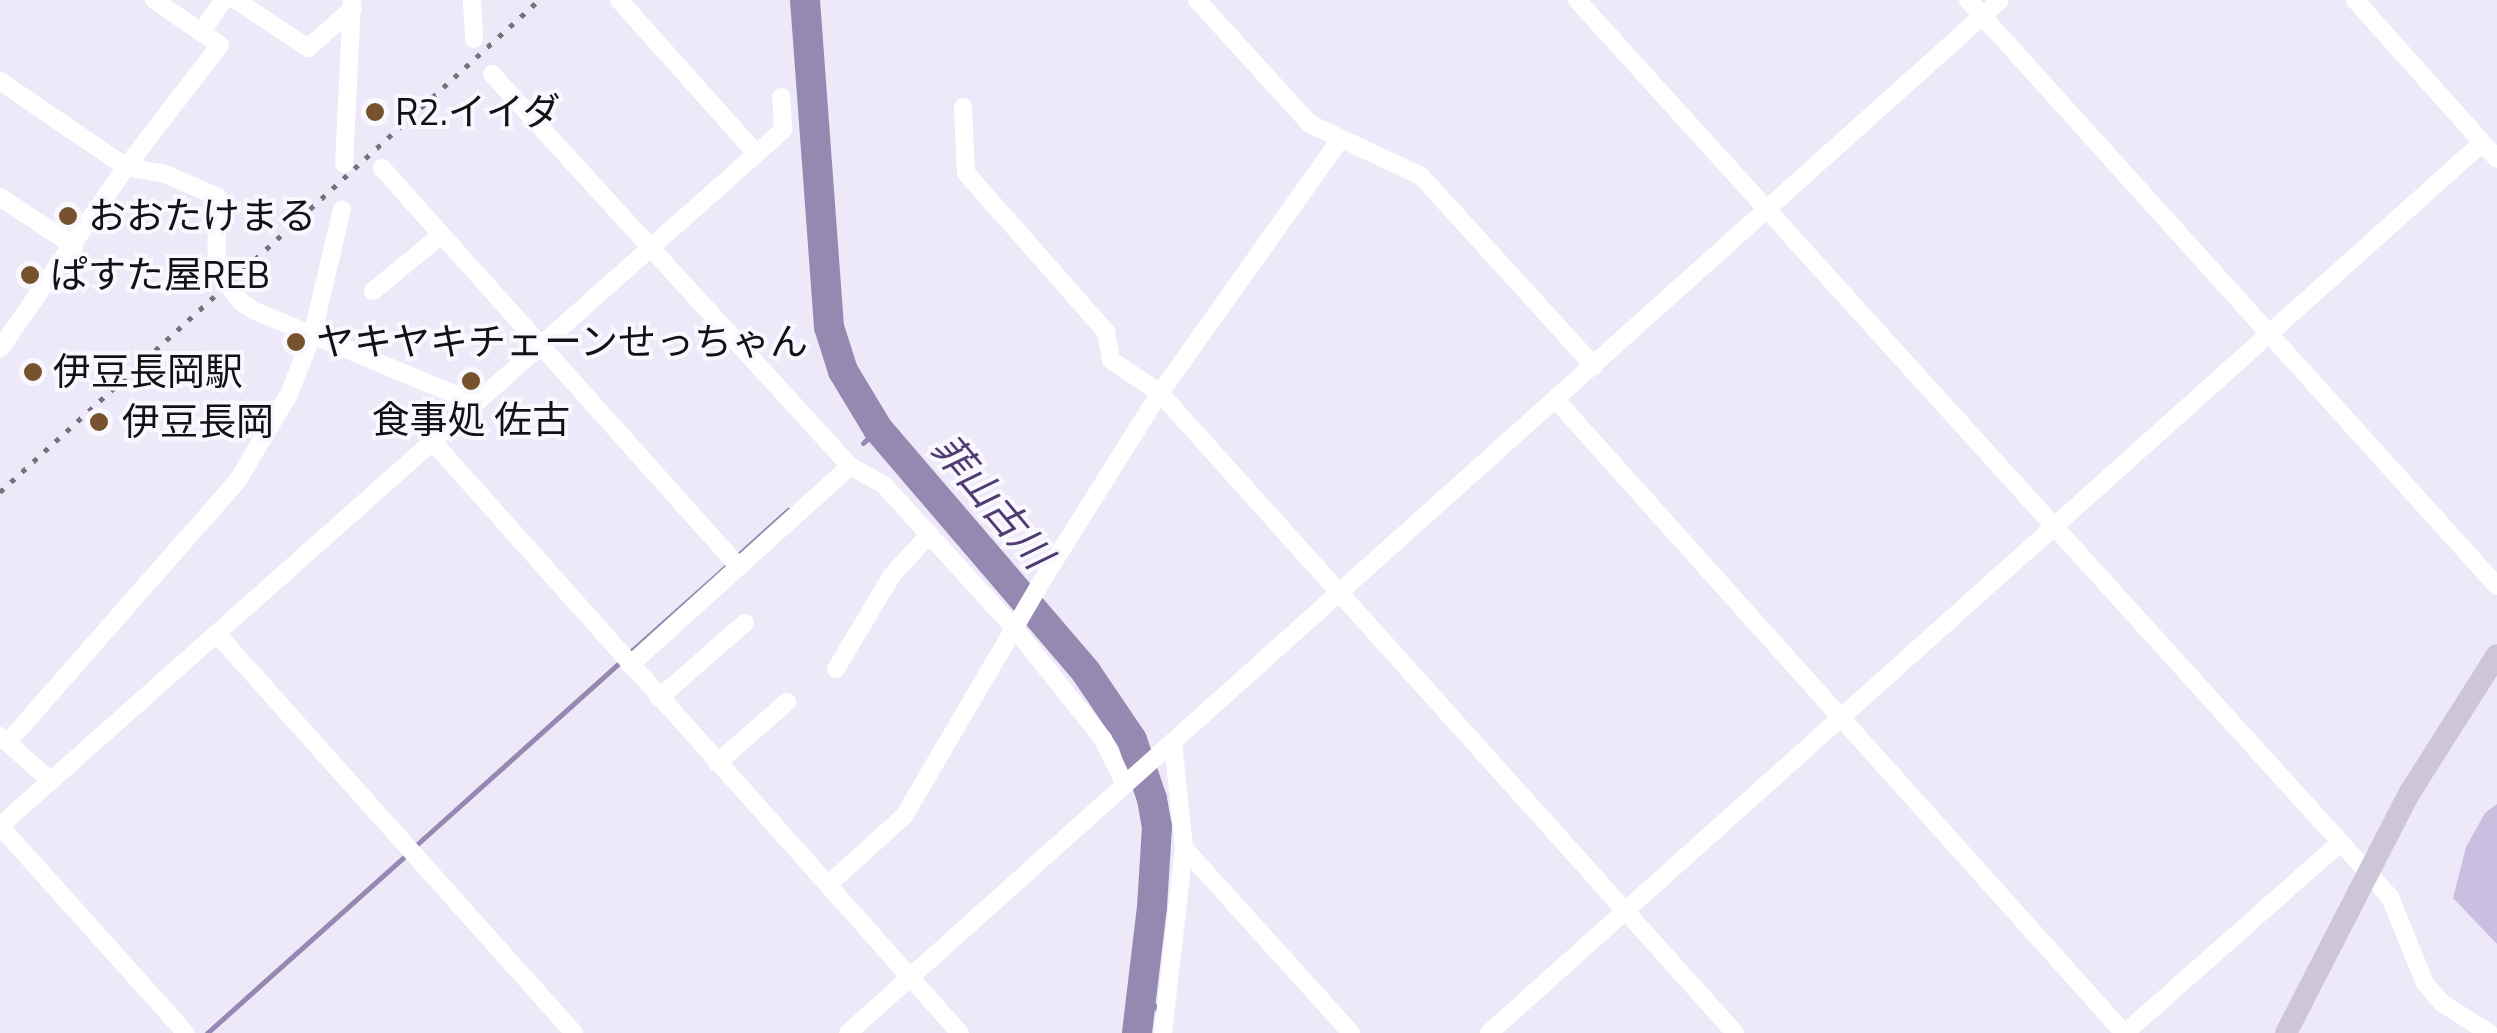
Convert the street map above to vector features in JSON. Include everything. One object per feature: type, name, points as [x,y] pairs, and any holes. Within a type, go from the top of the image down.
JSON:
[{"type":"main road","points":[[2286,1033],[2410,792],[2497,655]]},
{"type":"street","points":[[0,349],[126,167],[220,45],[154,0]]},
{"type":"street","points":[[202,31],[224,0]]},
{"type":"street","points":[[236,0],[308,48],[353,4]]},
{"type":"street","points":[[472,0],[474,40]]},
{"type":"street","points":[[620,0],[755,152]]},
{"type":"street","points":[[1198,0],[1310,124],[1422,176],[1594,366]]},
{"type":"street","points":[[1577,0],[2339,844],[2372,868],[2393,902],[2425,983],[2442,1003],[2489,1033]]},
{"type":"street","points":[[1968,0],[2497,586]]},
{"type":"street","points":[[848,1033],[2000,0]]},
{"type":"street","points":[[2355,0],[2497,159]]},
{"type":"street","points":[[344,164],[353,4]]},
{"type":"street","points":[[492,74],[850,466],[884,485],[1017,627],[1084,712],[1127,782]]},
{"type":"street","points":[[0,81],[126,167],[165,174],[218,197],[216,269],[227,286],[255,312],[475,403]]},
{"type":"street","points":[[186,1033],[0,826],[783,130],[782,97]]},
{"type":"street","points":[[963,107],[966,173],[1106,332],[1111,360],[1160,392],[1735,1033]]},
{"type":"street","points":[[829,884],[904,816],[1160,392],[1340,140]]},
{"type":"street","points":[[1488,1033],[2482,143]]},
{"type":"street","points":[[382,168],[739,566]]},
{"type":"street","points":[[0,197],[74,246]]},
{"type":"street","points":[[51,781],[4,739],[238,480],[288,394],[312,336],[342,209]]},
{"type":"street","points":[[373,292],[440,236]]},
{"type":"street","points":[[1556,400],[2124,1033],[2339,844]]},
{"type":"street","points":[[433,442],[960,1033]]},
{"type":"street","points":[[630,665],[850,466]]},
{"type":"street","points":[[836,669],[892,575],[928,536]]},
{"type":"street","points":[[659,698],[744,623]]},
{"type":"street","points":[[217,634],[574,1033]]},
{"type":"street","points":[[717,763],[787,702]]},
{"type":"street","points":[[1163,1033],[1184,848],[1170,745]]},
{"type":"street","points":[[1184,848],[1350,1033]]},
{"type":"shaded area","points":[[2497,804],[2497,944],[2453,898],[2466,847],[2485,813]]},
{"type":"waterway","name":"菲山古川","points":[[805,0],[829,327],[843,371],[878,429],[1086,672],[1132,740],[1152,799],[1157,827],[1152,907],[1137,1033]]},
{"type":"waterway","points":[[863,443],[878,429]]},
{"type":"waterway","points":[[737,556],[788,510]]},
{"type":"waterway","points":[[629,653],[729,564]]},
{"type":"waterway","points":[[414,847],[621,661]]},
{"type":"waterway","points":[[207,1033],[406,855]]},
{"type":"waterway","points":[[1143,992],[1160,1012]]},
{"type":"railway","points":[[0,492],[539,0]]},
{"type":"place","name":"R2.イイダ","points":[[375,112]]},
{"type":"place","name":"おおたけまる","points":[[68,216]]},
{"type":"place","name":"ぱすた屋REB","points":[[30,275]]},
{"type":"place","name":"ヤキヤキチェーンせっちゃん","points":[[296,342]]},
{"type":"place","name":"伊豆長岡駅","points":[[33,372]]},
{"type":"place","name":"食事処 佐古","points":[[471,381]]},
{"type":"place","name":"伊豆長岡","points":[[99,422]]}]
